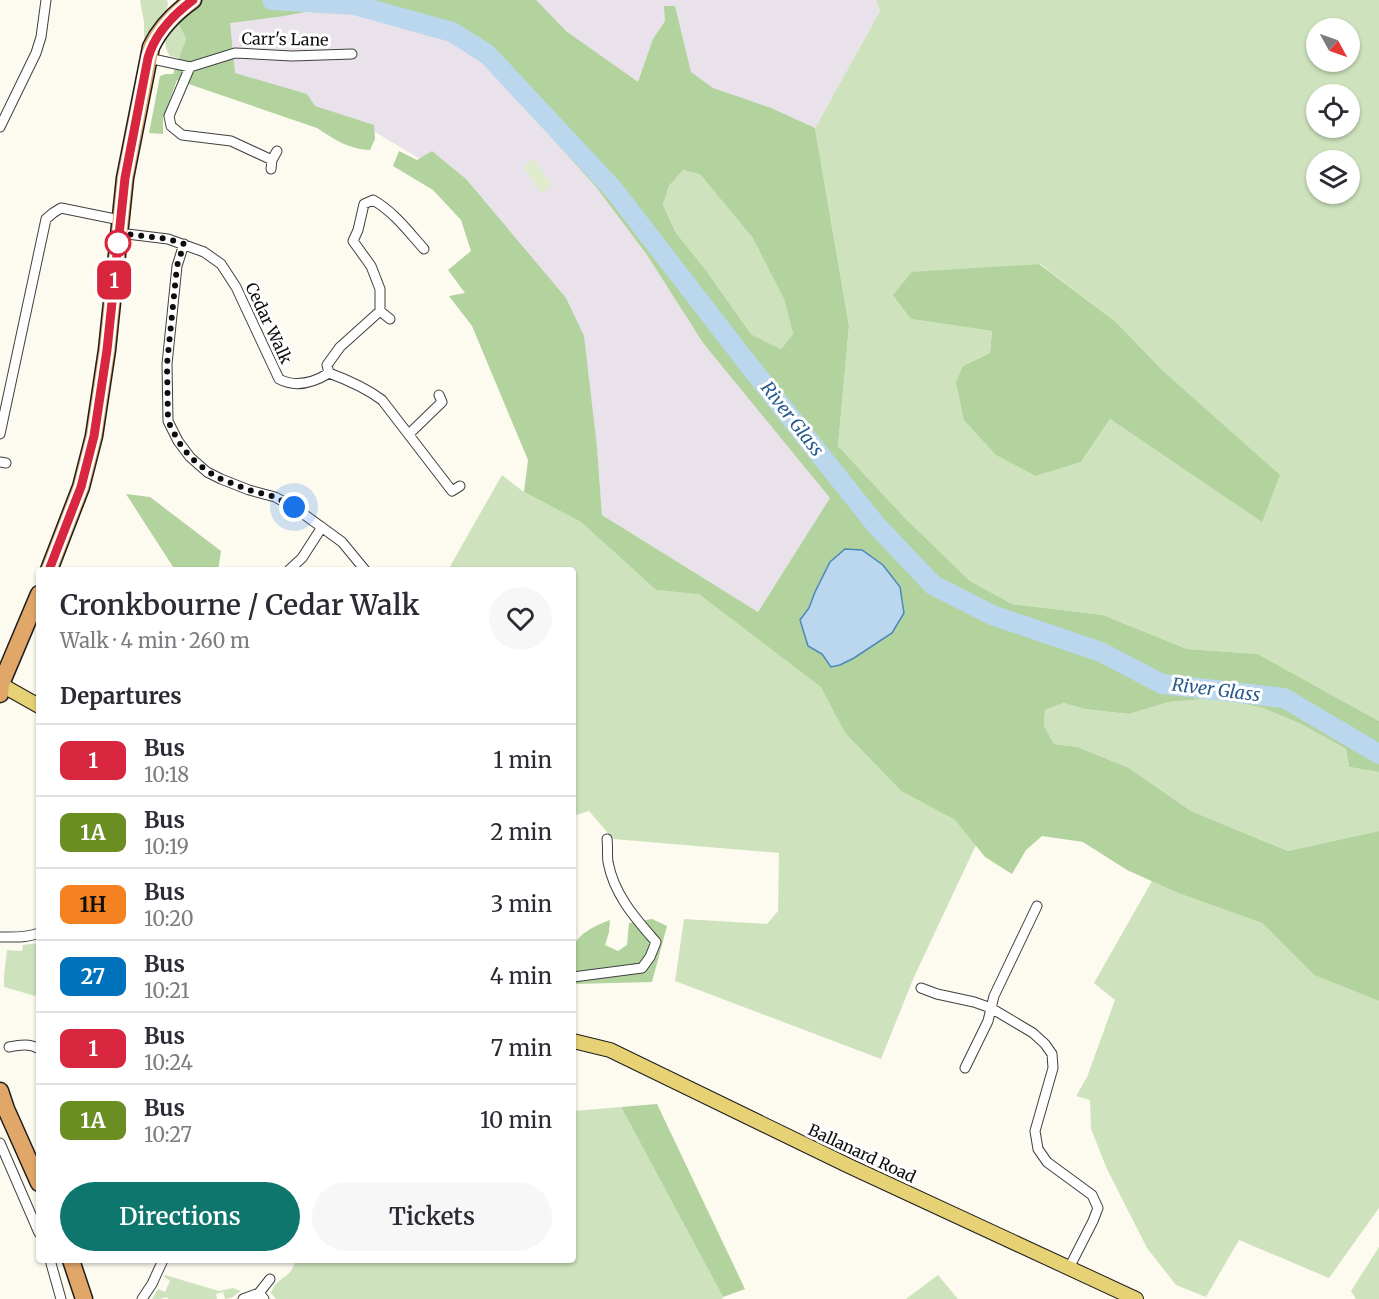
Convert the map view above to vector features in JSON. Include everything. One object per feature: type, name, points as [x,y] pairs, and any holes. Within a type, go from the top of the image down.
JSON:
[{"type":"highway","points":[[50,567],[81,487],[94,436],[107,350],[125,178],[148,58],[156,37],[187,1]]},
{"type":"highway","points":[[0,687],[36,601]]},
{"type":"highway","points":[[0,1091],[36,1176]]},
{"type":"highway","points":[[72,1263],[84,1299]]},
{"type":"main road","points":[[0,687],[36,705]]},
{"type":"main road","name":"Ballanard Road","points":[[576,1042],[610,1050],[849,1166],[1136,1299]]},
{"type":"street","points":[[0,127],[42,37],[46,0]]},
{"type":"street","name":"Carr's Lane","points":[[189,67],[235,52],[292,56],[352,54]]},
{"type":"street","points":[[148,58],[189,67],[170,116],[171,126],[182,135],[231,141],[271,164],[277,151]]},
{"type":"street","points":[[353,241],[364,204],[373,200],[398,218],[424,249]]},
{"type":"street","name":"Cedar Walk","points":[[0,434],[46,219],[61,208],[70,206],[119,226],[184,244],[216,259],[236,287],[279,379],[288,383],[303,384],[329,374]]},
{"type":"street","points":[[342,238],[353,241],[371,266],[380,289],[380,311],[340,347],[327,365],[329,374],[344,378],[369,390],[382,400],[452,491],[460,486]]},
{"type":"street","points":[[184,244],[177,266],[167,364],[168,421],[178,441],[190,457],[221,479],[275,497],[294,507],[342,542],[363,567]]},
{"type":"street","points":[[380,311],[390,319]]},
{"type":"street","points":[[409,434],[443,402]]},
{"type":"street","points":[[292,567],[302,558],[322,527]]},
{"type":"street","points":[[576,977],[642,968],[650,957],[656,942],[624,902],[608,863],[607,839]]},
{"type":"street","points":[[965,1068],[988,1021],[994,996],[1037,906]]},
{"type":"street","points":[[0,937],[36,934]]},
{"type":"street","points":[[921,988],[991,1008],[1033,1032],[1052,1054],[1053,1068],[1035,1131],[1038,1149],[1047,1162],[1092,1195],[1098,1208],[1069,1268]]},
{"type":"street","points":[[16,1049],[36,1047]]},
{"type":"street","points":[[0,1143],[36,1226]]},
{"type":"street","points":[[51,1263],[61,1299]]},
{"type":"street","points":[[142,1299],[162,1263]]},
{"type":"street","points":[[243,1299],[262,1296],[270,1279]]},
{"type":"shaded area","points":[[226,0],[314,0],[342,5],[442,36],[488,67],[596,187],[647,255],[703,343],[831,498],[758,612],[602,515],[597,447],[460,183],[375,132],[321,109],[195,66]]},
{"type":"shaded area","points":[[453,0],[876,0],[880,11],[815,128],[638,83],[566,31]]},
{"type":"green space","points":[[140,0],[167,0],[168,3],[167,8],[150,31],[144,49],[144,22]]},
{"type":"green space","points":[[201,0],[536,0],[566,31],[638,82],[653,39],[665,21],[664,6],[675,6],[691,72],[713,88],[771,108],[815,128],[849,326],[838,446],[905,518],[970,581],[1012,604],[1103,615],[1187,649],[1258,654],[1379,721],[1379,772],[1349,767],[1346,749],[1299,723],[1263,708],[1216,698],[1169,702],[1129,714],[1084,709],[1064,703],[1045,710],[1044,726],[1054,744],[1078,747],[1129,768],[1191,811],[1288,851],[1379,831],[1379,1001],[1314,975],[1262,923],[1178,893],[1127,870],[1083,842],[1042,836],[1026,850],[1012,874],[985,857],[955,820],[901,791],[845,733],[821,687],[699,594],[656,590],[581,522],[524,492],[528,460],[472,326],[449,296],[465,293],[448,270],[471,251],[461,220],[433,190],[393,166],[399,151],[417,160],[432,151],[466,179],[566,298],[584,336],[597,447],[602,515],[758,612],[830,498],[703,343],[647,255],[596,187],[488,67],[442,36],[342,5],[230,23],[235,73],[307,94],[315,106],[374,125],[375,139],[370,150],[349,146],[317,128],[177,80],[163,118],[163,134],[149,133],[160,76],[173,74],[186,39],[177,20]],"holes":[[[683,170],[700,174],[753,238],[784,299],[793,334],[781,349],[751,334],[705,269],[676,233],[663,205],[669,186]]]},
{"type":"green space","points":[[876,0],[1379,0],[1379,721],[1258,654],[1187,649],[1103,615],[1012,604],[970,581],[905,518],[838,446],[849,326],[815,128],[880,11]],"holes":[[[1040,264],[1116,322],[1164,372],[1261,521],[1110,419],[1081,462],[1036,476],[963,366],[990,353],[992,331],[911,319],[912,273]]]},
{"type":"green space","points":[[177,20],[186,39],[179,58],[170,56],[165,42]]},
{"type":"green space","points":[[534,159],[552,186],[541,193],[523,167]]},
{"type":"green space","points":[[683,170],[700,173],[754,238],[784,299],[793,334],[781,349],[751,334],[705,269],[676,233],[663,205],[669,186]]},
{"type":"green space","points":[[1039,264],[1116,322],[1164,372],[1280,475],[1262,522],[1110,419],[1081,462],[1036,476],[996,455],[964,420],[956,382],[963,366],[990,353],[992,331],[911,319],[893,295],[912,272]]},
{"type":"green space","points":[[502,475],[524,492],[581,522],[656,590],[699,593],[822,687],[845,733],[901,791],[955,820],[976,845],[914,977],[881,1059],[675,981],[684,919],[767,924],[778,911],[779,853],[613,839],[589,811],[576,815],[576,567],[450,567]]},
{"type":"green space","points":[[126,494],[150,497],[221,551],[218,567],[173,567]]},
{"type":"green space","points":[[1216,698],[1263,708],[1299,723],[1346,749],[1349,767],[1379,772],[1379,831],[1288,851],[1191,811],[1129,768],[1078,747],[1054,744],[1044,727],[1045,710],[1064,703],[1084,709],[1129,714],[1169,702]]},
{"type":"green space","points":[[1152,881],[1178,893],[1262,923],[1314,975],[1379,1001],[1379,1208],[1329,1278],[1239,1240],[1206,1297],[1176,1285],[1147,1248],[1107,1169],[1091,1129],[1090,1100],[1076,1096],[1087,1077],[1115,1000],[1094,983]]},
{"type":"green space","points":[[652,919],[667,926],[652,982],[576,984],[576,942],[578,939],[593,927],[610,920],[605,945],[618,951],[627,945],[629,923]]},
{"type":"green space","points":[[36,943],[36,996],[4,987],[7,950],[22,951],[23,945]]},
{"type":"green space","points":[[657,1104],[745,1289],[723,1297],[621,1107]]},
{"type":"green space","points":[[621,1107],[723,1297],[722,1299],[276,1299],[271,1293],[276,1284],[291,1271],[295,1263],[576,1263],[576,1111]]},
{"type":"green space","points":[[1379,1247],[1379,1299],[1356,1299],[1351,1291]]},
{"type":"green space","points":[[165,1275],[219,1291],[233,1288],[241,1291],[225,1299],[223,1292],[216,1294],[217,1299],[168,1299],[167,1297],[152,1299],[158,1289],[165,1292],[170,1281],[164,1277]]},
{"type":"green space","points":[[938,1275],[958,1299],[906,1299]]},
{"type":"water","points":[[845,549],[862,550],[883,565],[900,587],[904,613],[892,633],[854,658],[831,667],[822,654],[808,646],[800,620],[809,608],[830,562]]},
{"type":"waterway","name":"River Glass","points":[[272,0],[355,5],[452,32],[487,54],[613,189],[876,525],[933,585],[992,615],[1101,652],[1162,684],[1284,698],[1379,754]]},
{"type":"bus line","name":"1","points":[[50,567],[81,487],[94,436],[107,350],[125,178],[148,58],[156,37],[193,0]]},
{"type":"route","points":[[118,243],[119,233],[168,239],[184,244],[177,266],[167,364],[168,421],[178,441],[196,464],[221,479],[275,497],[294,507]]}]
